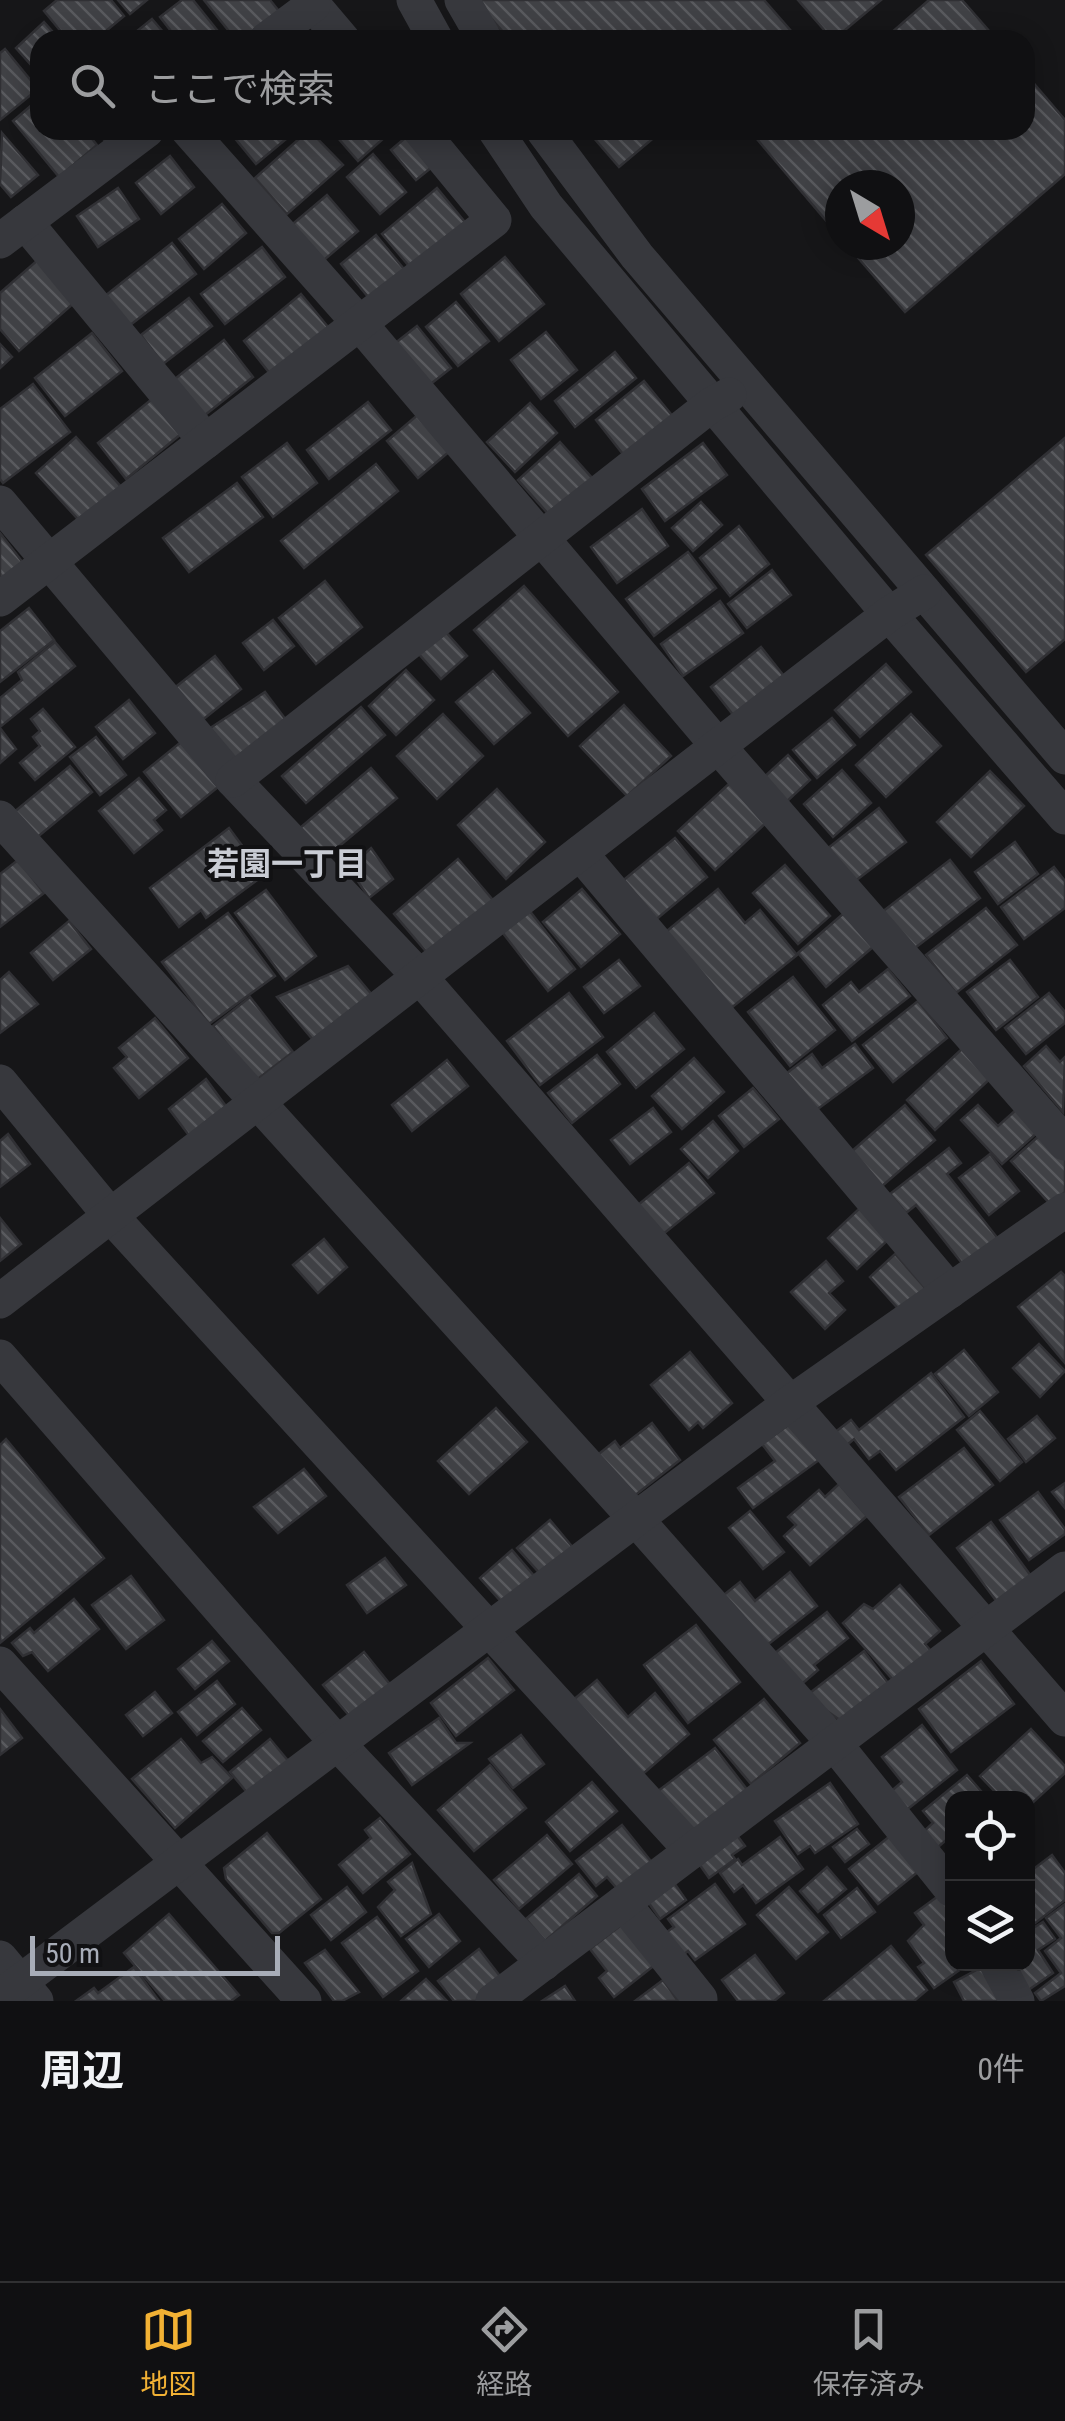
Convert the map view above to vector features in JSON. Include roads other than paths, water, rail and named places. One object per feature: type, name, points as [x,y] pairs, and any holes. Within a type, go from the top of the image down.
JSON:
[{"type":"street","points":[[414,0],[430,30]]},
{"type":"street","points":[[462,0],[479,30]]},
{"type":"street","points":[[278,30],[311,2],[335,30]]},
{"type":"street","points":[[134,140],[12,232],[206,441]]},
{"type":"street","points":[[197,140],[1065,1143]]},
{"type":"street","points":[[0,599],[494,220],[428,140]]},
{"type":"street","points":[[502,140],[546,206],[1065,817]]},
{"type":"street","points":[[550,140],[637,256],[1065,757]]},
{"type":"street","points":[[233,780],[540,536],[712,405],[748,385]]},
{"type":"street","points":[[0,503],[233,780],[419,976],[1065,1719]]},
{"type":"street","points":[[0,1301],[889,614],[924,592]]},
{"type":"street","points":[[0,818],[635,1518],[834,1743],[945,1881]]},
{"type":"street","points":[[580,853],[950,1291]]},
{"type":"street","points":[[0,1082],[109,1214],[492,1628],[692,1851]]},
{"type":"street","points":[[14,1985],[790,1403],[1065,1210]]},
{"type":"street","points":[[0,1357],[339,1745],[544,1963]]},
{"type":"street","points":[[493,2001],[1065,1570]]},
{"type":"street","points":[[0,1664],[304,2001]]},
{"type":"street","points":[[623,1903],[700,1999],[697,2001]]},
{"type":"street","points":[[1001,1971],[1017,2001]]},
{"type":"district","name":"若園一丁目","points":[[287,864]]}]
